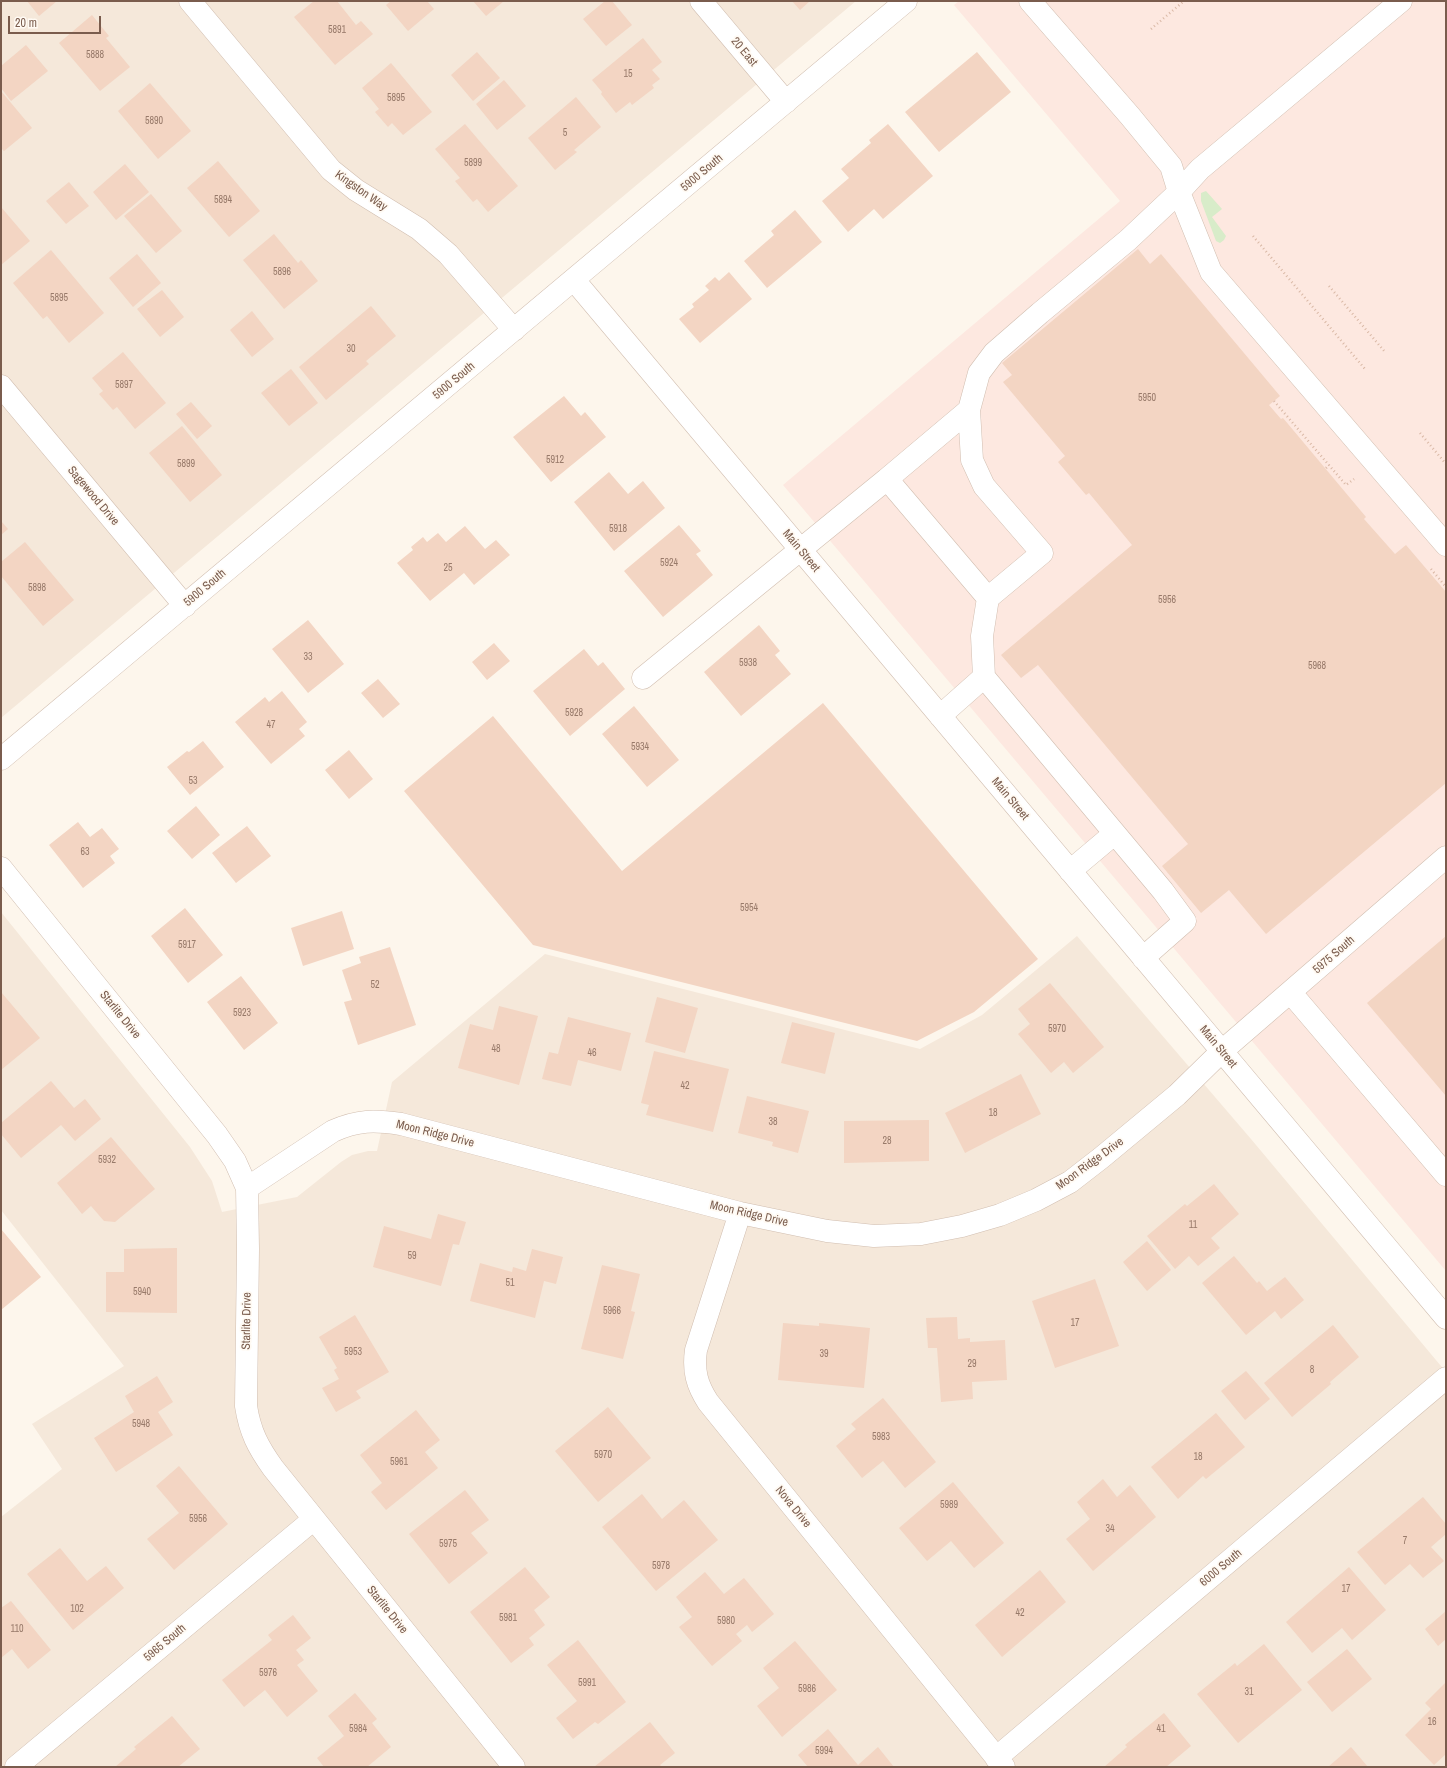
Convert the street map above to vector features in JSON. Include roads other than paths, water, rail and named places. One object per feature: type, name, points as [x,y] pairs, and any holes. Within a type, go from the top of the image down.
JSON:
[{"type":"street","name":"Kingston Way","points":[[190,1],[332,170],[356,190],[419,230],[448,254],[514,330]]},
{"type":"street","name":"20 East","points":[[701,1],[786,102]]},
{"type":"street","name":"5900 South","points":[[1,759],[906,1]]},
{"type":"street","points":[[1030,1],[1130,116],[1171,166],[1179,192],[1211,272],[1446,546]]},
{"type":"street","points":[[1143,958],[1185,921],[1163,891],[984,677],[982,636],[988,598],[1042,553],[984,486],[972,460],[969,410],[979,373],[994,353],[1128,240],[1200,170],[1401,1]]},
{"type":"street","name":"Main Street","points":[[574,280],[1446,1318]]},
{"type":"street","name":"Sagewood Drive","points":[[1,386],[185,606]]},
{"type":"street","points":[[643,678],[887,479],[969,410]]},
{"type":"street","points":[[887,479],[988,598]]},
{"type":"street","points":[[940,716],[984,677]]},
{"type":"street","points":[[1070,871],[1114,834]]},
{"type":"street","name":"5975 South","points":[[1222,1052],[1446,857]]},
{"type":"street","name":"Starlite Drive","points":[[1,868],[218,1135],[235,1161],[247,1188],[248,1249],[246,1406],[251,1431],[264,1456],[514,1767]]},
{"type":"street","points":[[1291,993],[1446,1175]]},
{"type":"street","name":"Moon Ridge Drive","points":[[247,1188],[334,1131],[349,1124],[377,1121],[401,1124],[740,1213],[827,1231],[874,1236],[921,1234],[962,1226],[1000,1215],[1036,1200],[1070,1182],[1102,1158],[1177,1095],[1222,1052]]},
{"type":"street","name":"Nova Drive","points":[[740,1213],[696,1350],[694,1362],[698,1385],[708,1402],[1000,1762]]},
{"type":"street","name":"6000 South","points":[[1000,1762],[1446,1378]]},
{"type":"street","name":"5965 South","points":[[16,1767],[314,1519]]}]
